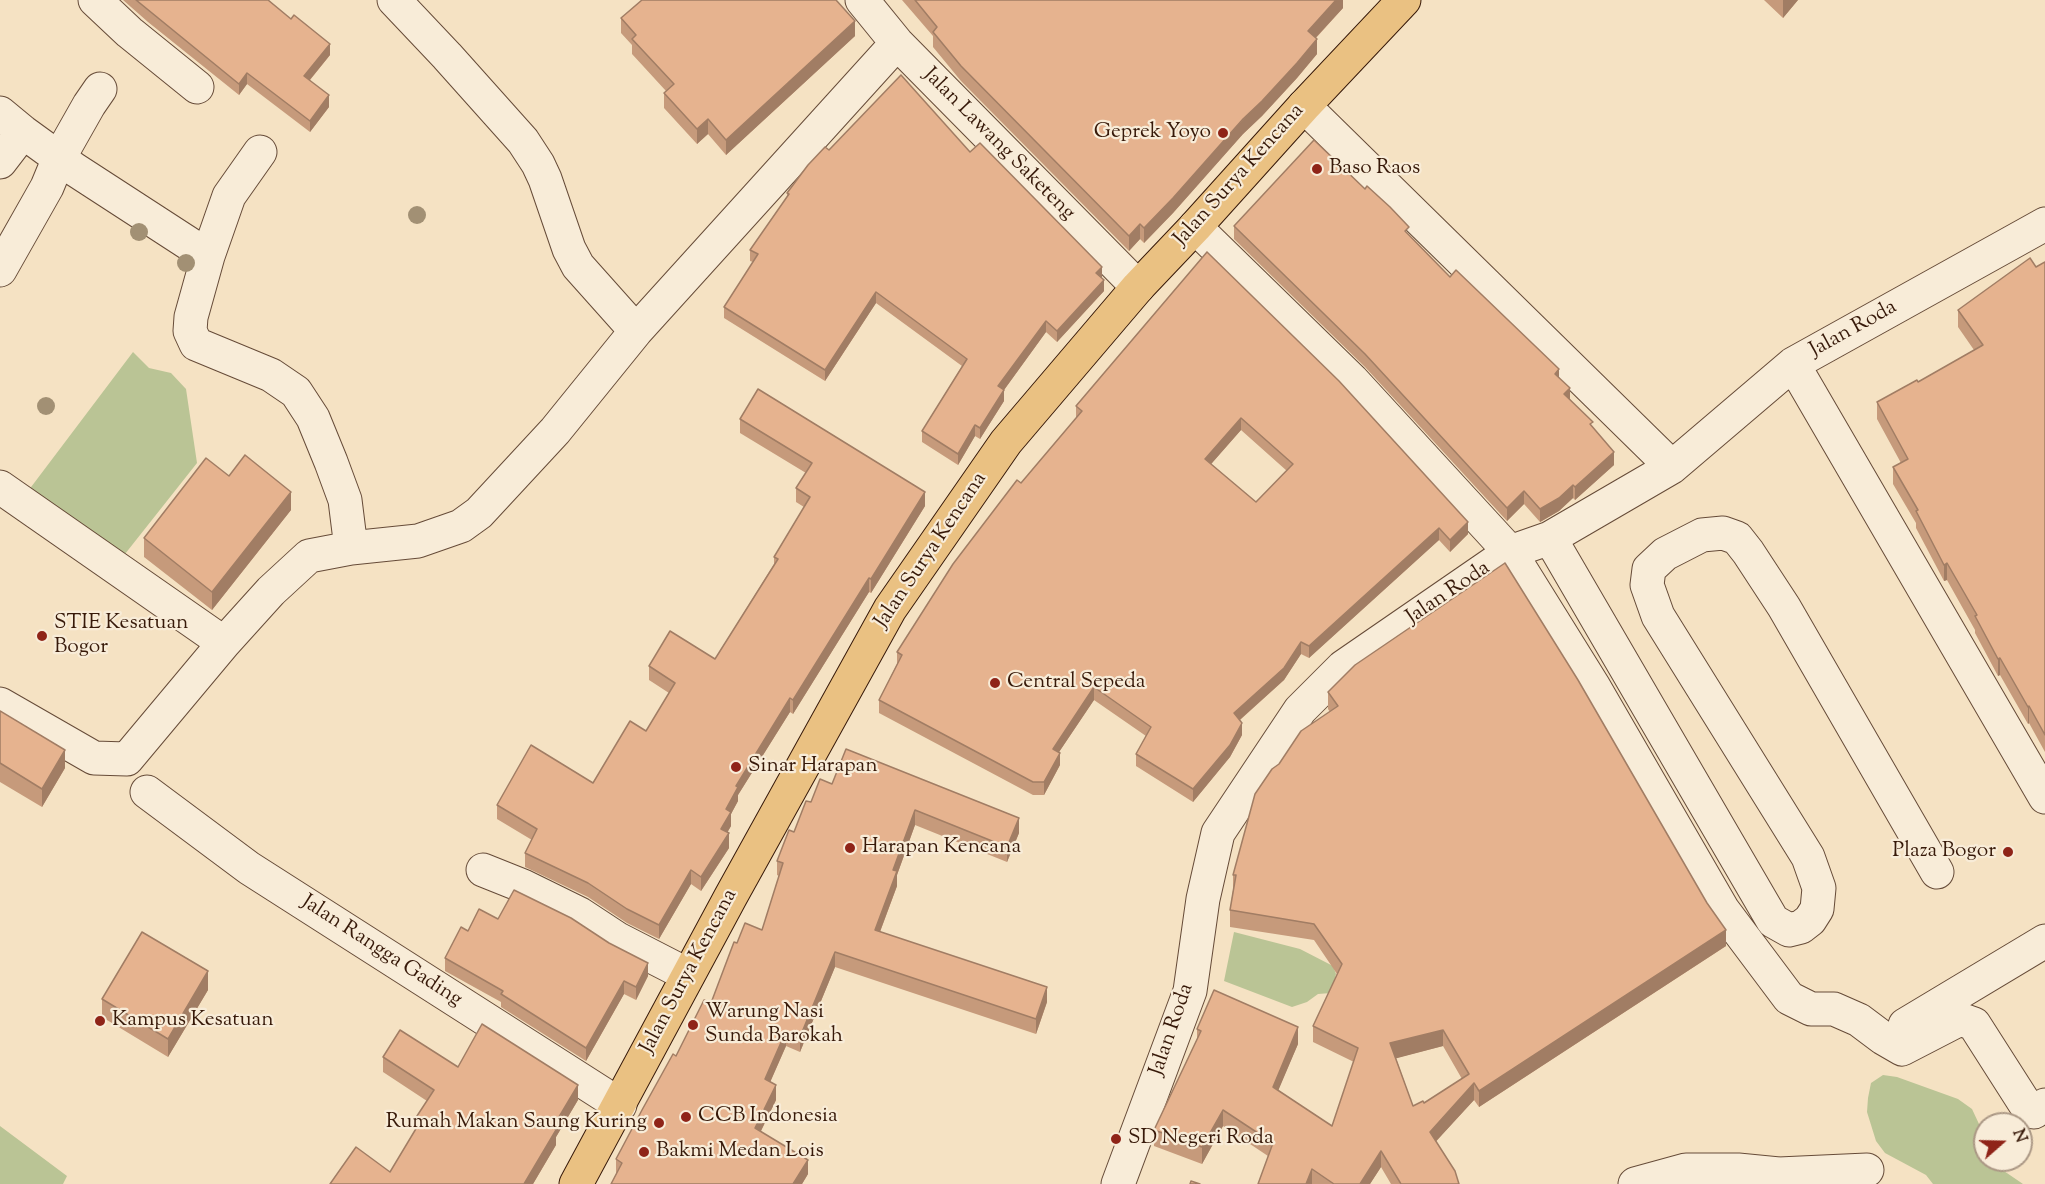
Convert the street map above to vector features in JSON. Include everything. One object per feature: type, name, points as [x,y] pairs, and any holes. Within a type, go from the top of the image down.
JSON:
[{"type":"main road","name":"Jalan Surya Kencana","points":[[576,1184],[688,975],[890,609],[1006,442],[1138,287],[1304,106],[1392,4]]},
{"type":"street","points":[[95,0],[136,38],[197,87]]},
{"type":"street","points":[[394,0],[523,141],[545,179],[569,249],[578,266],[636,331]]},
{"type":"street","name":"Jalan Lawang Saketeng","points":[[862,0],[897,43],[1138,287]]},
{"type":"street","points":[[0,704],[94,758],[127,759],[224,643],[271,591],[309,556],[351,548],[418,541],[461,526],[479,513],[555,431],[636,331],[897,43]]},
{"type":"street","points":[[0,270],[47,186],[59,158],[100,89]]},
{"type":"street","points":[[1304,106],[1672,467]]},
{"type":"street","points":[[0,162],[11,122],[59,158],[208,255]]},
{"type":"street","points":[[260,152],[229,196],[208,255],[189,331],[196,344],[271,375],[296,392],[313,418],[345,500],[351,548]]},
{"type":"street","name":"Jalan Roda","points":[[1118,1184],[1190,991],[1203,899],[1218,833],[1300,710],[1343,667],[1510,552],[1550,538],[1672,467],[1793,364],[2045,224]]},
{"type":"street","points":[[1195,227],[1352,380],[1510,552],[1600,697],[1723,910],[1790,998],[1811,1009],[1834,1009],[1859,1020],[1902,1049],[1960,1019],[1974,1024],[2028,1107],[2034,1112],[2045,1105]]},
{"type":"street","points":[[1793,364],[2045,797]]},
{"type":"street","points":[[0,487],[224,643]]},
{"type":"street","points":[[1550,538],[1773,921],[1789,930],[1801,927],[1810,920],[1817,909],[1819,888],[1808,857],[1658,616],[1647,585],[1649,569],[1665,554],[1702,535],[1723,533],[1737,538],[1748,552],[1784,607],[1937,872]]},
{"type":"street","name":"Jalan Rangga Gading","points":[[147,792],[249,868],[620,1105]]},
{"type":"street","points":[[483,870],[523,886],[580,914],[618,939],[688,975]]},
{"type":"street","points":[[1883,1038],[2045,941]]},
{"type":"street","points":[[1635,1184],[1686,1170],[1779,1173],[1867,1170]]},
{"type":"green space","points":[[133,352],[149,368],[171,373],[186,389],[197,463],[106,578],[16,507]]},
{"type":"green space","points":[[1234,932],[1300,949],[1333,966],[1336,974],[1331,993],[1318,994],[1307,1002],[1292,1007],[1224,981]]},
{"type":"green space","points":[[1883,1075],[1897,1077],[1958,1099],[1973,1112],[1973,1172],[2005,1172],[2023,1184],[1933,1184],[1926,1175],[1885,1153],[1876,1141],[1867,1112],[1871,1083]]},
{"type":"green space","points":[[0,1126],[67,1176],[63,1184],[0,1184]]},
{"type":"building","points":[[136,0],[268,0],[291,19],[294,15],[330,44],[304,76],[329,95],[310,121],[247,73],[239,84]]},
{"type":"building","points":[[642,0],[836,0],[855,21],[726,140],[708,119],[697,129],[664,93],[674,84],[632,39],[636,35],[621,18]]},
{"type":"building","points":[[915,0],[1336,0],[1308,31],[1317,39],[1297,63],[1144,228],[1140,224],[1129,236],[961,66],[933,32],[937,27]]},
{"type":"building","points":[[901,75],[970,152],[980,143],[1102,267],[1096,273],[1104,280],[1057,331],[1046,321],[998,386],[1004,390],[980,428],[975,425],[958,454],[922,431],[967,359],[876,292],[825,370],[724,307],[758,254],[750,250],[808,165],[825,147],[829,150]]},
{"type":"building","points":[[1314,140],[1365,189],[1367,186],[1390,207],[1409,227],[1405,231],[1450,277],[1456,270],[1559,369],[1555,374],[1570,388],[1564,394],[1593,422],[1590,424],[1614,452],[1575,487],[1573,485],[1559,498],[1540,509],[1524,491],[1507,508],[1365,354],[1234,226]]},
{"type":"building","points":[[1207,252],[1339,381],[1468,522],[1450,540],[1439,528],[1309,646],[1301,642],[1284,668],[1234,713],[1242,723],[1230,745],[1193,789],[1136,754],[1151,727],[1094,687],[1053,749],[1060,753],[1044,782],[1033,782],[879,700],[902,655],[897,652],[953,564],[1017,480],[1021,483],[1082,411],[1076,406]],"holes":[[[1241,418],[1293,464],[1256,502],[1205,459]]]},
{"type":"building","points":[[2030,258],[2036,267],[2045,262],[2045,735],[2000,658],[1998,659],[1975,616],[1977,615],[1947,563],[1944,565],[1916,511],[1918,510],[1893,467],[1908,459],[1877,402],[1917,380],[1918,382],[1983,345],[1958,310]]},
{"type":"building","points":[[758,389],[925,492],[793,700],[790,698],[736,786],[738,787],[726,809],[731,812],[721,829],[729,833],[701,877],[691,870],[659,925],[627,909],[588,883],[525,853],[537,829],[497,805],[531,745],[593,783],[630,721],[646,731],[675,683],[649,666],[670,631],[715,659],[778,559],[774,557],[810,497],[796,488],[812,463],[740,419]]},
{"type":"building","points":[[245,455],[291,492],[212,592],[144,538],[206,458],[229,476]]},
{"type":"building","points":[[1505,563],[1578,680],[1707,903],[1726,930],[1479,1091],[1474,1083],[1430,1132],[1455,1171],[1459,1184],[1401,1184],[1381,1151],[1360,1184],[1334,1184],[1312,1169],[1306,1184],[1258,1184],[1273,1143],[1223,1110],[1202,1147],[1154,1130],[1201,1031],[1197,1029],[1214,990],[1298,1027],[1273,1087],[1332,1126],[1358,1048],[1313,1026],[1342,964],[1314,924],[1230,910],[1236,875],[1233,875],[1255,794],[1301,731],[1338,706],[1328,692],[1355,665]],"holes":[[[1443,1030],[1469,1074],[1424,1103],[1423,1101],[1413,1106],[1390,1043]]]},
{"type":"building","points":[[0,711],[65,750],[42,789],[0,763]]},
{"type":"building","points":[[846,749],[1019,818],[1007,847],[915,810],[893,870],[897,871],[875,930],[1047,987],[1036,1019],[835,952],[800,1037],[786,1031],[765,1079],[776,1085],[755,1128],[808,1160],[793,1184],[611,1184],[622,1163],[616,1159],[673,1054],[676,1056],[704,1000],[711,1003],[734,942],[737,943],[745,923],[762,930],[783,863],[777,861],[789,830],[794,832],[806,801],[811,802],[820,779],[832,784]]},
{"type":"building","points":[[514,890],[571,918],[609,943],[648,963],[636,987],[624,981],[586,1048],[501,994],[503,991],[445,958],[461,927],[468,931],[479,909],[498,919]]},
{"type":"building","points":[[142,932],[208,971],[168,1039],[102,999]]},
{"type":"building","points":[[482,1024],[578,1085],[553,1127],[556,1130],[524,1184],[330,1184],[356,1147],[390,1172],[420,1122],[415,1119],[434,1090],[383,1057],[400,1030],[458,1067]]},
{"type":"place","name":"Geprek Yoyo","points":[[1223,133]]},
{"type":"place","name":"Baso Raos","points":[[1317,169]]},
{"type":"place","name":"STIE Kesatuan Bogor","points":[[42,636]]},
{"type":"place","name":"Central Sepeda","points":[[995,683]]},
{"type":"place","name":"Sinar Harapan","points":[[736,767]]},
{"type":"place","name":"Harapan Kencana","points":[[850,848]]},
{"type":"place","name":"Plaza Bogor","points":[[2008,852]]},
{"type":"place","name":"Kampus Kesatuan","points":[[100,1021]]},
{"type":"place","name":"Warung Nasi Sunda Barokah","points":[[693,1025]]},
{"type":"place","name":"CCB Indonesia","points":[[686,1117]]},
{"type":"place","name":"Rumah Makan Saung Kuring","points":[[659,1123]]},
{"type":"place","name":"SD Negeri Roda","points":[[1116,1139]]},
{"type":"place","name":"Bakmi Medan Lois","points":[[644,1152]]}]
